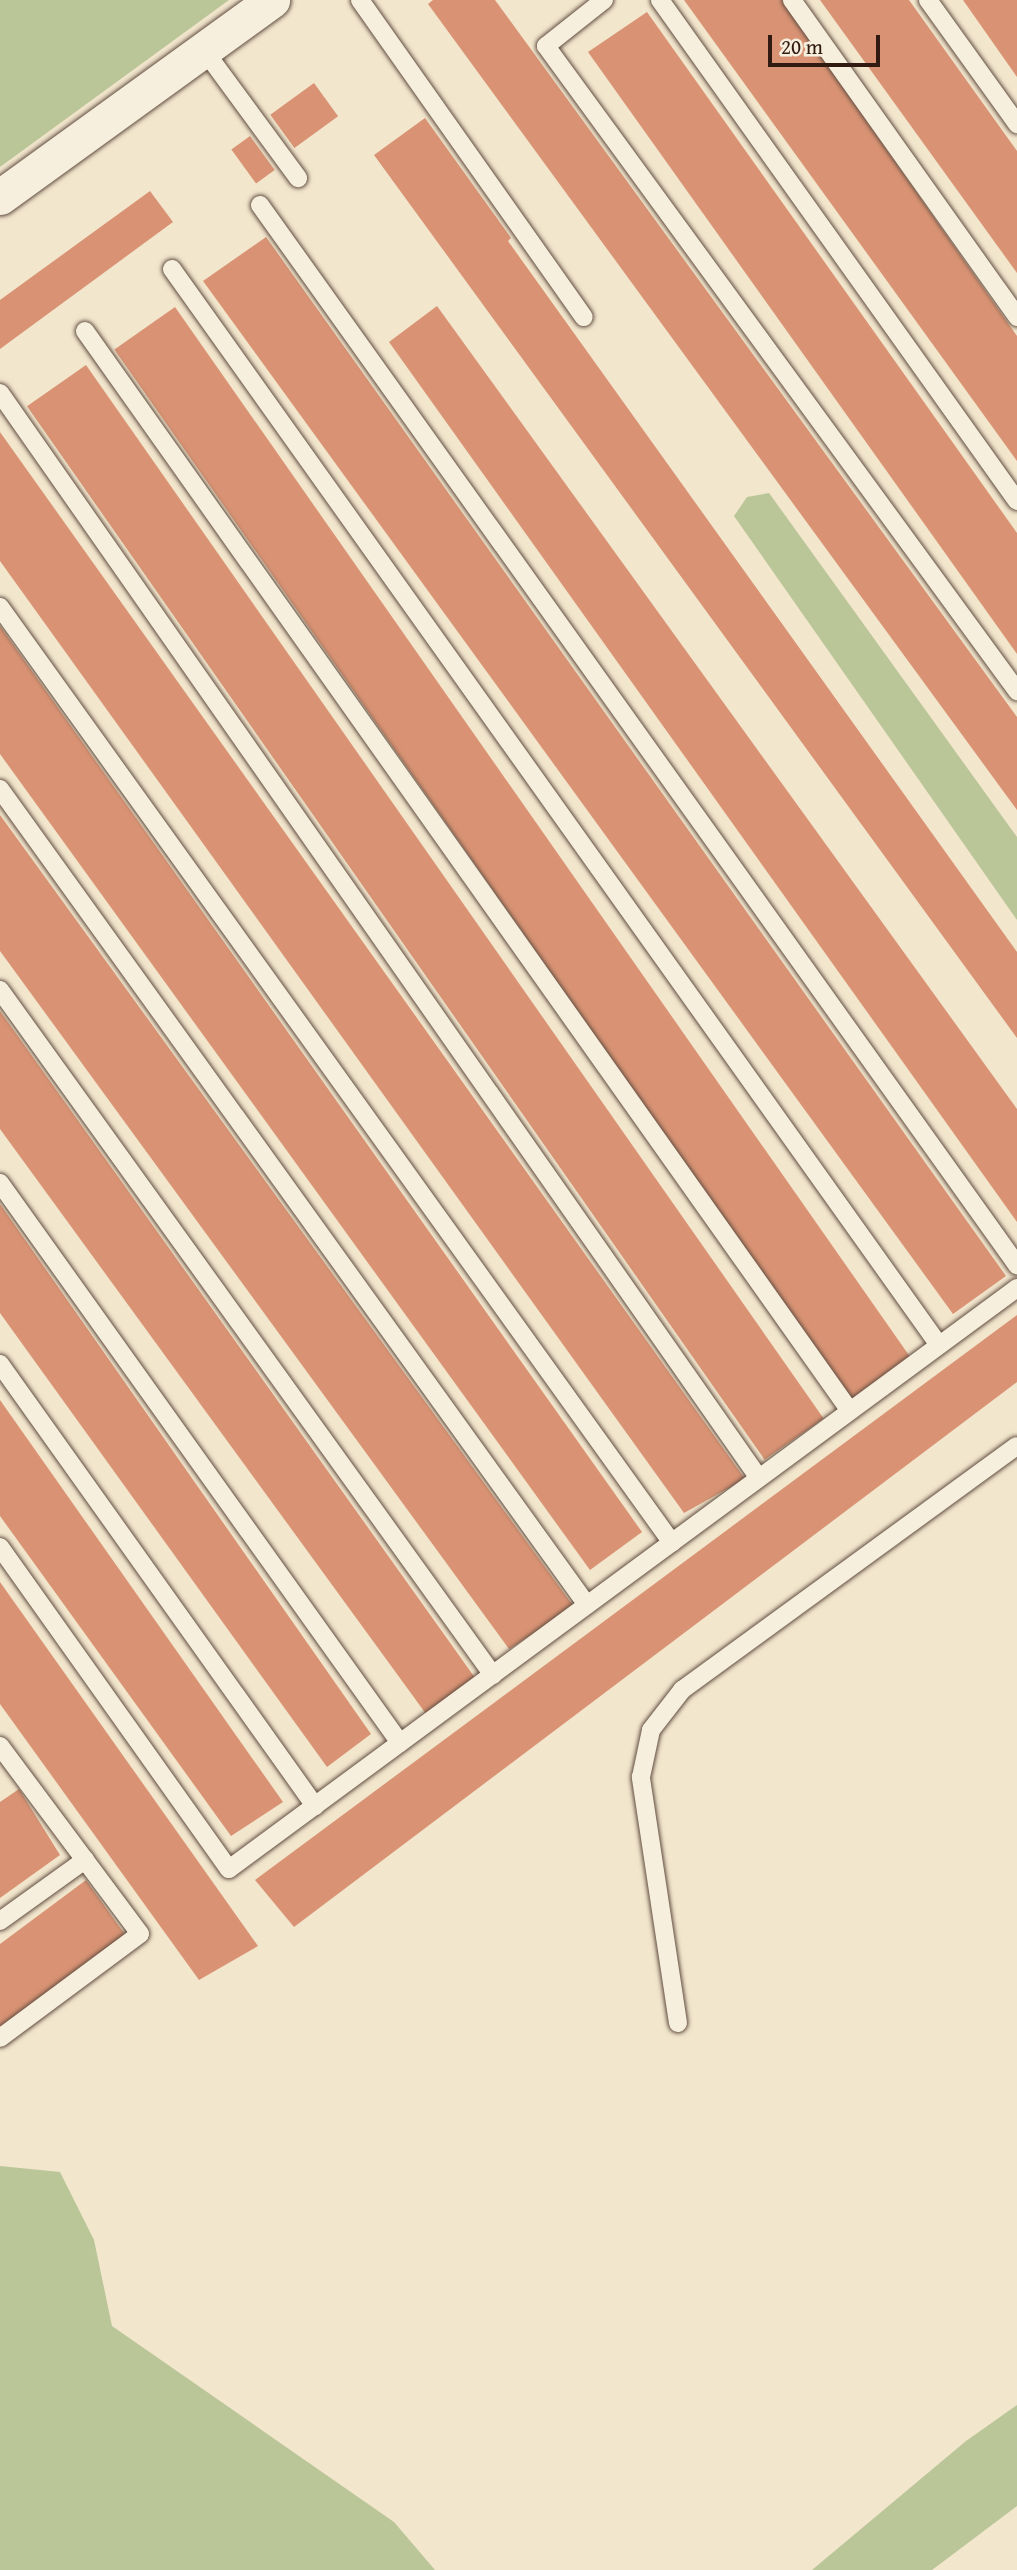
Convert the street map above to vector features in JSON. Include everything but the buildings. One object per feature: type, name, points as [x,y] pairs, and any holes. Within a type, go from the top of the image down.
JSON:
[{"type":"street","points":[[0,197],[272,0]]},
{"type":"lane","points":[[360,0],[584,317]]},
{"type":"lane","points":[[604,0],[546,46],[1017,691]]},
{"type":"lane","points":[[660,0],[1017,501]]},
{"type":"lane","points":[[792,0],[1017,317]]},
{"type":"lane","points":[[929,0],[1017,124]]},
{"type":"lane","points":[[204,50],[298,178]]},
{"type":"lane","points":[[260,205],[1017,1265]]},
{"type":"lane","points":[[172,269],[939,1345]]},
{"type":"lane","points":[[85,331],[850,1411]]},
{"type":"lane","points":[[0,393],[759,1478]]},
{"type":"lane","points":[[0,607],[672,1543]]},
{"type":"lane","points":[[0,789],[587,1605]]},
{"type":"lane","points":[[0,989],[493,1675]]},
{"type":"lane","points":[[0,1183],[400,1743]]},
{"type":"lane","points":[[0,1547],[229,1869],[1017,1288]]},
{"type":"lane","points":[[0,1364],[315,1806]]},
{"type":"lane","points":[[678,2023],[641,1777],[651,1730],[682,1690],[1017,1446]]},
{"type":"lane","points":[[0,1746],[7,1772],[85,1860],[139,1934],[0,2038]]},
{"type":"lane","points":[[0,1921],[85,1860]]},
{"type":"green space","points":[[0,0],[229,0],[0,167]]},
{"type":"green space","points":[[769,493],[1017,837],[1017,920],[734,516],[747,497]]},
{"type":"green space","points":[[0,2166],[60,2172],[94,2240],[112,2326],[394,2522],[435,2570],[0,2570]]},
{"type":"green space","points":[[1017,2405],[1017,2506],[932,2570],[812,2570],[966,2441]]}]
